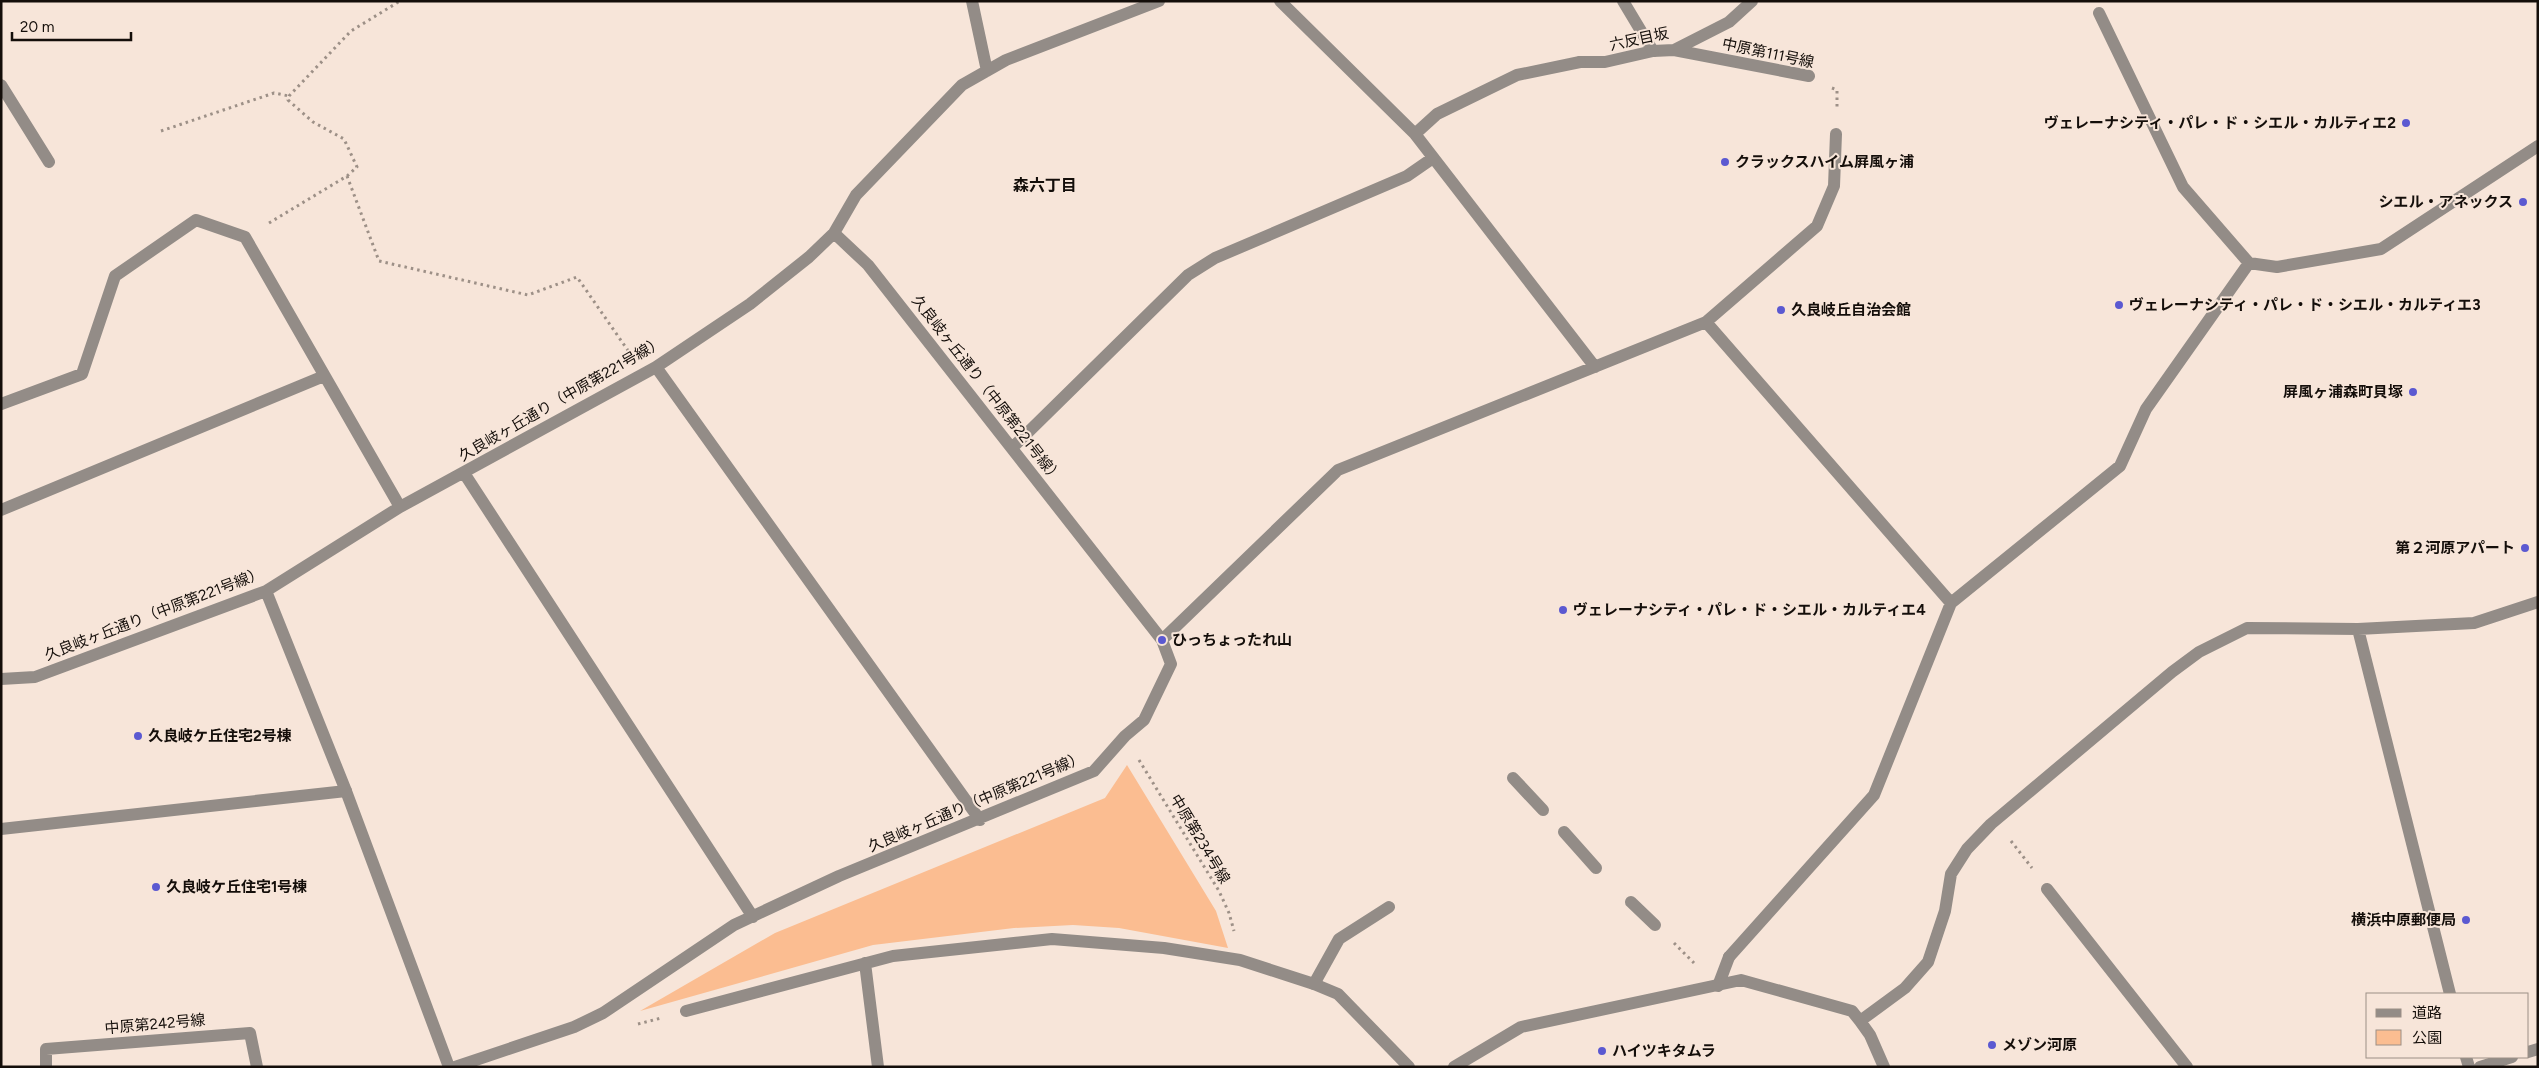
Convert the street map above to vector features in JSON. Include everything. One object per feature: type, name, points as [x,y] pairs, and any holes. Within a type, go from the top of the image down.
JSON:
[{"type":"street","points":[[972,1],[987,71]]},
{"type":"street","points":[[834,232],[856,195],[962,85],[1006,60],[1159,1]]},
{"type":"street","points":[[1280,1],[1415,134],[1595,368]]},
{"type":"street","points":[[1623,1],[1652,51]]},
{"type":"street","name":"六反目坂","points":[[1415,134],[1437,114],[1517,75],[1580,62],[1605,62],[1652,51],[1674,50],[1729,22],[1752,1]]},
{"type":"street","points":[[2099,13],[2183,187],[2249,263],[2277,267],[2381,249],[2538,146]]},
{"type":"street","name":"中原第111号線","points":[[1674,50],[1808,76]]},
{"type":"street","points":[[1,84],[49,162]]},
{"type":"street","points":[[1162,640],[1338,470],[1706,322],[1817,226],[1834,186],[1836,134]]},
{"type":"street","points":[[1013,447],[1188,275],[1215,258],[1407,176],[1433,158]]},
{"type":"street","points":[[1,404],[82,374],[115,276],[196,220],[245,237],[400,507]]},
{"type":"street","name":"久良岐ヶ丘通り（中原第221号線）","points":[[1,679],[35,677],[266,591],[400,507],[464,474],[643,372],[656,367],[750,304],[809,257],[834,232],[868,265],[1013,447],[1162,640],[1171,664],[1144,720],[1124,736],[1094,771],[980,820],[839,876],[734,925],[603,1013],[574,1027],[455,1067]]},
{"type":"street","points":[[1718,986],[1729,957],[1874,795],[1951,603],[2120,466],[2146,409],[2249,263]]},
{"type":"street","points":[[1706,322],[1951,603]]},
{"type":"street","points":[[656,367],[980,820]]},
{"type":"street","points":[[1,510],[324,376]]},
{"type":"street","points":[[464,474],[754,917]]},
{"type":"street","points":[[266,591],[346,791],[449,1067]]},
{"type":"street","points":[[1860,1021],[1905,988],[1928,962],[1945,911],[1951,874],[1967,849],[1991,824],[2172,672],[2199,652],[2247,628],[2358,629],[2474,623],[2538,602]]},
{"type":"street","points":[[2358,629],[2450,993]]},
{"type":"street","points":[[1513,778],[1543,810]]},
{"type":"street","points":[[1,829],[346,791]]},
{"type":"street","points":[[1564,832],[1596,868]]},
{"type":"street","points":[[2047,889],[2187,1067]]},
{"type":"street","points":[[1631,902],[1655,925]]},
{"type":"street","points":[[1314,984],[1339,938],[1389,907]]},
{"type":"street","points":[[686,1011],[893,956],[1052,940],[1164,948],[1240,960],[1314,984],[1338,994],[1409,1067]]},
{"type":"street","points":[[865,963],[878,1067]]},
{"type":"street","points":[[1454,1067],[1521,1027],[1741,980],[1852,1011],[1870,1035],[1884,1067]]},
{"type":"street","name":"中原第242号線","points":[[46,1067],[46,1049],[250,1033],[256,1067]]},
{"type":"street","points":[[2480,1067],[2509,1058]]},
{"type":"path","points":[[245,237],[347,176],[357,168],[344,139],[313,122],[288,100],[291,91],[351,31],[400,1]]},
{"type":"path","name":"中原第111号線","points":[[1808,76],[1837,90],[1836,134]]},
{"type":"path","points":[[161,131],[274,93],[290,96]]},
{"type":"path","points":[[347,176],[379,261],[528,295],[577,277],[643,372]]},
{"type":"path","name":"中原第234号線","points":[[1124,736],[1219,891],[1229,912],[1240,960]]},
{"type":"path","points":[[2006,834],[2047,889]]},
{"type":"path","points":[[1655,925],[1718,986]]},
{"type":"green space","points":[[1127,765],[1216,911],[1228,948],[1119,928],[1073,925],[1014,928],[873,945],[640,1011],[775,933],[1105,798]]},
{"type":"place","name":"ヴェレーナシティ・パレ・ド・シエル・カルティエ2","points":[[2406,123]]},
{"type":"place","name":"クラックスハイム屛風ヶ浦","points":[[1725,162]]},
{"type":"place","name":"シエル・アネックス","points":[[2523,202]]},
{"type":"place","name":"ヴェレーナシティ・パレ・ド・シエル・カルティエ3","points":[[2119,305]]},
{"type":"place","name":"久良岐丘自治会館","points":[[1781,310]]},
{"type":"place","name":"屏風ヶ浦森町貝塚","points":[[2413,392]]},
{"type":"place","name":"第２河原アパート","points":[[2525,548]]},
{"type":"place","name":"ヴェレーナシティ・パレ・ド・シエル・カルティエ4","points":[[1563,610]]},
{"type":"place","name":"ひっちょったれ山","points":[[1162,640]]},
{"type":"place","name":"久良岐ケ丘住宅2号棟","points":[[138,736]]},
{"type":"place","name":"久良岐ケ丘住宅1号棟","points":[[156,887]]},
{"type":"place","name":"横浜中原郵便局","points":[[2466,920]]},
{"type":"place","name":"メゾン河原","points":[[1992,1045]]},
{"type":"place","name":"ハイツキタムラ","points":[[1602,1051]]},
{"type":"district","name":"森六丁目","points":[[1045,185]]}]
